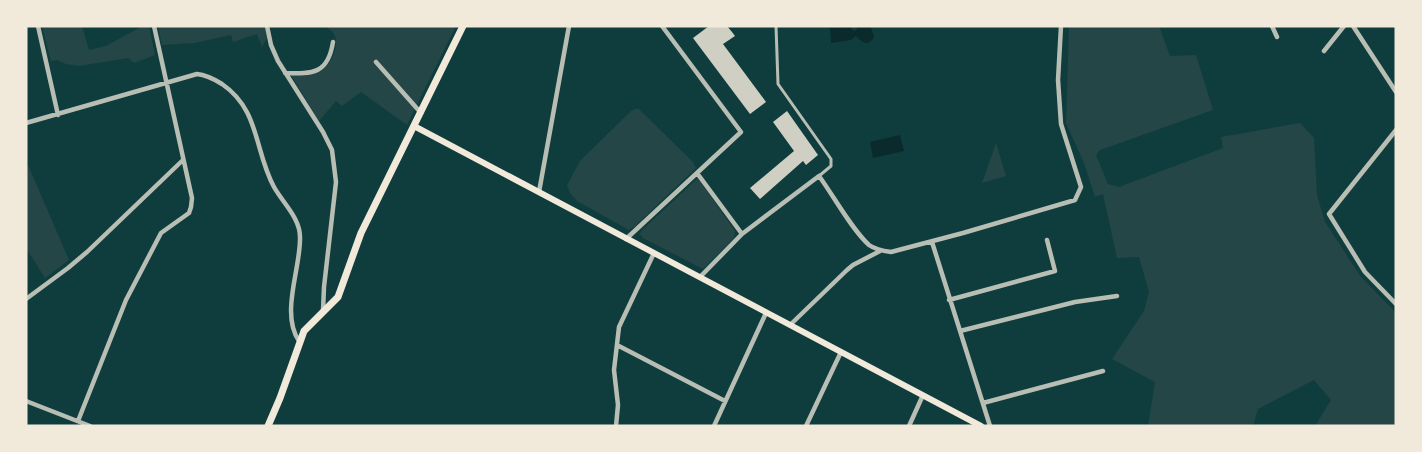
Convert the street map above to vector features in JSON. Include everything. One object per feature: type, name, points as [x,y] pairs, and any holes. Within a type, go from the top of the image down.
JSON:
[{"type":"main road","points":[[268,426],[280,398],[299,341],[307,327],[338,297],[359,238],[463,26]]},
{"type":"main road","points":[[414,126],[626,239],[701,276],[766,313],[981,426]]},
{"type":"street","points":[[38,26],[58,115]]},
{"type":"street","points":[[78,421],[126,300],[161,232],[189,213],[191,207],[192,198],[154,26]]},
{"type":"street","points":[[267,26],[271,45],[285,73],[323,132],[332,150],[335,166],[335,199],[324,287],[323,311]]},
{"type":"street","points":[[539,192],[570,26]]},
{"type":"street","points":[[626,239],[741,132],[662,26]]},
{"type":"street","points":[[701,276],[742,234],[831,166],[831,159],[778,84],[776,26]]},
{"type":"street","points":[[819,176],[860,235],[870,246],[880,251],[898,252],[1075,200],[1081,188],[1061,124],[1058,80],[1061,26]]},
{"type":"street","points":[[1272,26],[1277,37]]},
{"type":"street","points":[[1324,50],[1344,26]]},
{"type":"street","points":[[1353,26],[1396,92]]},
{"type":"street","points":[[285,73],[307,72],[324,67],[331,55],[333,42]]},
{"type":"street","points":[[376,62],[421,113]]},
{"type":"street","points":[[26,123],[197,74],[205,75],[230,90],[240,99],[249,114],[266,169],[274,187],[299,228],[300,238],[293,288],[292,324],[294,333],[299,341]]},
{"type":"street","points":[[1395,302],[1365,272],[1329,214],[1396,130]]},
{"type":"street","points":[[26,299],[68,268],[183,160]]},
{"type":"street","points":[[697,173],[742,234]]},
{"type":"street","points":[[950,300],[1056,271],[1048,240]]},
{"type":"street","points":[[932,242],[990,426]]},
{"type":"street","points":[[790,325],[847,270],[880,251]]},
{"type":"street","points":[[616,426],[618,405],[614,370],[619,327],[654,253]]},
{"type":"street","points":[[960,332],[1075,302],[1117,296]]},
{"type":"street","points":[[714,426],[766,313]]},
{"type":"street","points":[[617,345],[725,401]]},
{"type":"street","points":[[806,426],[841,352]]},
{"type":"street","points":[[983,403],[1103,371]]},
{"type":"street","points":[[910,426],[923,395]]},
{"type":"street","points":[[26,401],[90,426]]},
{"type":"shaded area","points":[[42,26],[82,26],[89,50],[106,46],[139,28],[149,26],[155,55],[134,63],[128,58],[79,66],[57,60],[51,61]]},
{"type":"shaded area","points":[[158,26],[266,26],[267,38],[262,47],[257,34],[233,42],[231,35],[194,43],[162,45]]},
{"type":"shaded area","points":[[325,26],[456,26],[407,125],[361,92],[342,106],[336,101],[319,121],[291,75],[319,72],[331,61],[336,39],[333,33]]},
{"type":"shaded area","points":[[830,26],[835,26],[836,28],[849,26],[854,31],[857,30],[856,26],[870,26],[874,36],[868,43],[863,42],[856,36],[851,40],[831,43]]},
{"type":"shaded area","points":[[1069,26],[1159,26],[1170,56],[1196,55],[1213,110],[1100,150],[1096,155],[1108,184],[1119,187],[1223,148],[1221,137],[1300,123],[1314,138],[1317,195],[1325,222],[1361,277],[1396,313],[1396,426],[1315,426],[1331,400],[1314,380],[1258,409],[1253,426],[1148,426],[1155,382],[1112,359],[1144,311],[1149,292],[1139,257],[1117,258],[1103,194],[1095,197],[1084,163],[1066,123]]},
{"type":"shaded area","points":[[635,109],[639,109],[693,162],[696,168],[629,230],[577,201],[570,193],[567,185],[580,161]]},
{"type":"shaded area","points":[[900,135],[904,151],[873,158],[870,142]]},
{"type":"shaded area","points":[[996,143],[1006,176],[982,183]]},
{"type":"shaded area","points":[[28,165],[69,260],[45,278],[26,248],[26,166]]},
{"type":"shaded area","points":[[697,179],[735,231],[734,238],[703,269],[643,238],[640,234]]},
{"type":"building","points":[[709,26],[727,26],[735,36],[723,44],[766,102],[750,114],[693,38]]},
{"type":"building","points":[[787,111],[818,155],[806,165],[803,161],[760,199],[750,188],[794,151],[773,122]]}]
